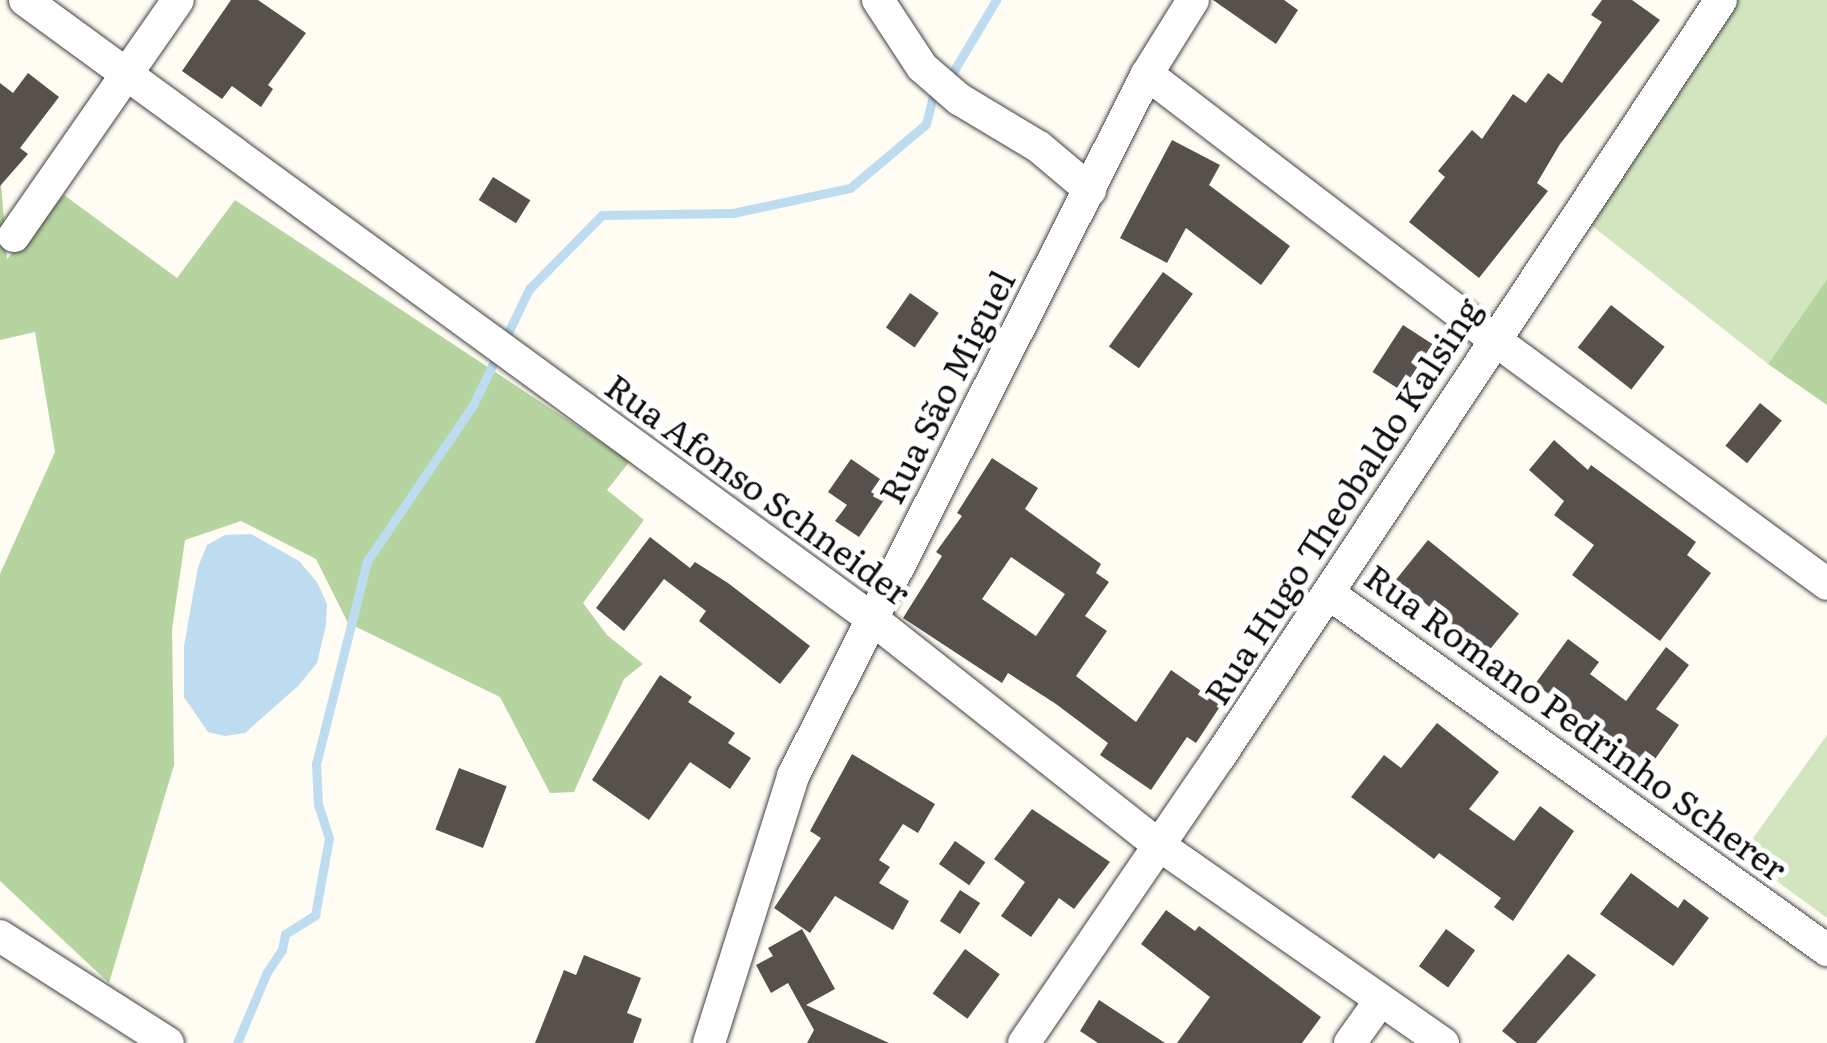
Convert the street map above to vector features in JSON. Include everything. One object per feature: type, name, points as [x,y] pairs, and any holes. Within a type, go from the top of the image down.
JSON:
[{"type":"street","name":"Rua Afonso Schneider","points":[[26,0],[871,618],[1156,843],[1443,1043]]},
{"type":"street","points":[[14,236],[178,0]]},
{"type":"street","points":[[878,0],[922,67],[959,99],[1038,147],[1090,190]]},
{"type":"street","name":"Rua São Miguel","points":[[708,1043],[792,776],[1147,74],[1192,0]]},
{"type":"street","name":"Rua Hugo Theobaldo Kalsing","points":[[1024,1042],[1328,593],[1712,3]]},
{"type":"street","points":[[1147,74],[1495,340],[1827,584]]},
{"type":"street","name":"Rua Romano Pedrinho Scherer","points":[[1328,593],[1827,950]]},
{"type":"street","points":[[0,936],[168,1043]]},
{"type":"street","points":[[1350,1043],[1380,1001]]},
{"type":"green space","points":[[1725,0],[1827,0],[1827,279],[1768,364],[1577,214]]},
{"type":"green space","points":[[0,170],[7,259],[64,195],[177,278],[235,200],[630,461],[607,490],[644,520],[583,603],[607,635],[643,664],[624,679],[574,792],[550,793],[500,697],[348,623],[316,559],[241,521],[185,540],[172,629],[174,765],[109,983],[0,881],[0,574],[55,452],[35,332],[0,340]]},
{"type":"green space","points":[[1827,279],[1827,405],[1768,364]]},
{"type":"green space","points":[[1827,735],[1827,918],[1741,855]]},
{"type":"water","points":[[251,534],[299,561],[317,582],[327,604],[326,625],[317,663],[298,686],[245,733],[225,736],[208,732],[184,697],[184,646],[198,567],[207,545],[225,535]]},
{"type":"building","points":[[231,0],[258,0],[306,33],[268,85],[273,89],[261,107],[232,86],[222,99],[182,71]]},
{"type":"building","points":[[1213,0],[1284,0],[1298,10],[1276,44]]},
{"type":"building","points":[[1602,0],[1632,0],[1660,20],[1560,144],[1537,183],[1548,191],[1479,278],[1409,222],[1445,177],[1438,171],[1472,130],[1482,139],[1513,94],[1526,103],[1548,73],[1562,83],[1602,22],[1591,15]]},
{"type":"building","points":[[28,73],[59,97],[20,148],[28,154],[0,186],[0,83],[13,93]]},
{"type":"building","points":[[1172,140],[1220,165],[1209,185],[1290,246],[1261,285],[1186,228],[1167,263],[1120,238]]},
{"type":"building","points":[[493,177],[530,200],[516,223],[479,200]]},
{"type":"building","points":[[1163,272],[1193,294],[1139,368],[1109,346]]},
{"type":"building","points":[[910,293],[939,313],[915,347],[886,327]]},
{"type":"building","points":[[1611,305],[1665,347],[1631,389],[1578,348]]},
{"type":"building","points":[[1403,325],[1432,344],[1402,391],[1373,372]]},
{"type":"building","points":[[1760,403],[1782,421],[1747,463],[1725,446]]},
{"type":"building","points":[[1554,440],[1588,470],[1591,465],[1696,542],[1687,555],[1711,573],[1660,641],[1572,575],[1594,545],[1554,515],[1564,501],[1529,470]]},
{"type":"building","points":[[992,458],[1038,488],[1025,509],[1101,564],[1096,573],[1109,582],[1085,616],[1107,631],[1076,676],[1136,722],[1171,670],[1221,705],[1196,743],[1187,737],[1151,790],[1100,755],[1108,743],[1056,704],[1008,673],[1002,683],[903,618],[942,556],[936,552],[962,516],[957,513]],"holes":[[[1011,557],[1065,594],[1036,636],[982,599]]]},
{"type":"building","points":[[851,459],[880,479],[871,492],[884,500],[859,537],[835,521],[847,505],[828,492]]},
{"type":"building","points":[[650,537],[690,568],[695,562],[728,583],[810,646],[780,684],[699,621],[706,611],[664,579],[624,631],[596,608]]},
{"type":"building","points":[[1428,540],[1519,614],[1487,653],[1396,580]]},
{"type":"building","points":[[1568,639],[1599,662],[1590,674],[1626,701],[1666,647],[1689,665],[1656,709],[1679,725],[1641,779],[1604,752],[1613,740],[1535,684]]},
{"type":"building","points":[[660,675],[692,697],[688,702],[735,733],[728,743],[751,758],[730,789],[690,762],[649,820],[592,780]]},
{"type":"building","points":[[1437,723],[1499,772],[1469,809],[1514,841],[1540,806],[1574,831],[1513,921],[1494,907],[1501,898],[1439,853],[1434,859],[1351,797],[1384,755],[1401,768]]},
{"type":"building","points":[[852,754],[935,804],[918,833],[903,824],[879,860],[890,867],[879,883],[909,901],[893,930],[835,896],[810,933],[774,908],[821,838],[810,831]]},
{"type":"building","points":[[459,768],[507,786],[483,848],[435,830]]},
{"type":"building","points":[[1032,809],[1110,862],[1074,909],[1059,898],[1031,937],[1001,916],[1025,882],[994,859]]},
{"type":"building","points":[[955,841],[985,862],[969,885],[939,864]]},
{"type":"building","points":[[1631,873],[1678,908],[1684,899],[1709,918],[1673,966],[1600,914]]},
{"type":"building","points":[[960,890],[980,903],[960,934],[940,921]]},
{"type":"building","points":[[1166,910],[1195,931],[1199,926],[1321,1017],[1302,1043],[1177,1043],[1210,997],[1141,944]]},
{"type":"building","points":[[802,929],[835,989],[806,1005],[889,1043],[807,1043],[814,1030],[788,983],[771,993],[756,965],[773,956],[768,948]]},
{"type":"building","points":[[1446,929],[1475,950],[1448,987],[1419,966]]},
{"type":"building","points":[[965,949],[1000,974],[967,1019],[933,993]]},
{"type":"building","points":[[1568,954],[1596,975],[1536,1043],[1517,1043],[1502,1031]]},
{"type":"building","points":[[584,955],[641,978],[627,1013],[642,1019],[633,1043],[535,1043],[564,970],[576,975]]},
{"type":"building","points":[[1099,1000],[1165,1043],[1098,1043],[1080,1031]]},
{"type":"waterway","points":[[950,77],[996,0]]},
{"type":"waterway","points":[[237,1043],[267,972],[282,950],[285,934],[315,915],[329,838],[318,805],[316,764],[367,561],[473,405],[529,289],[602,215],[733,213],[850,188],[926,124],[934,93]]}]
